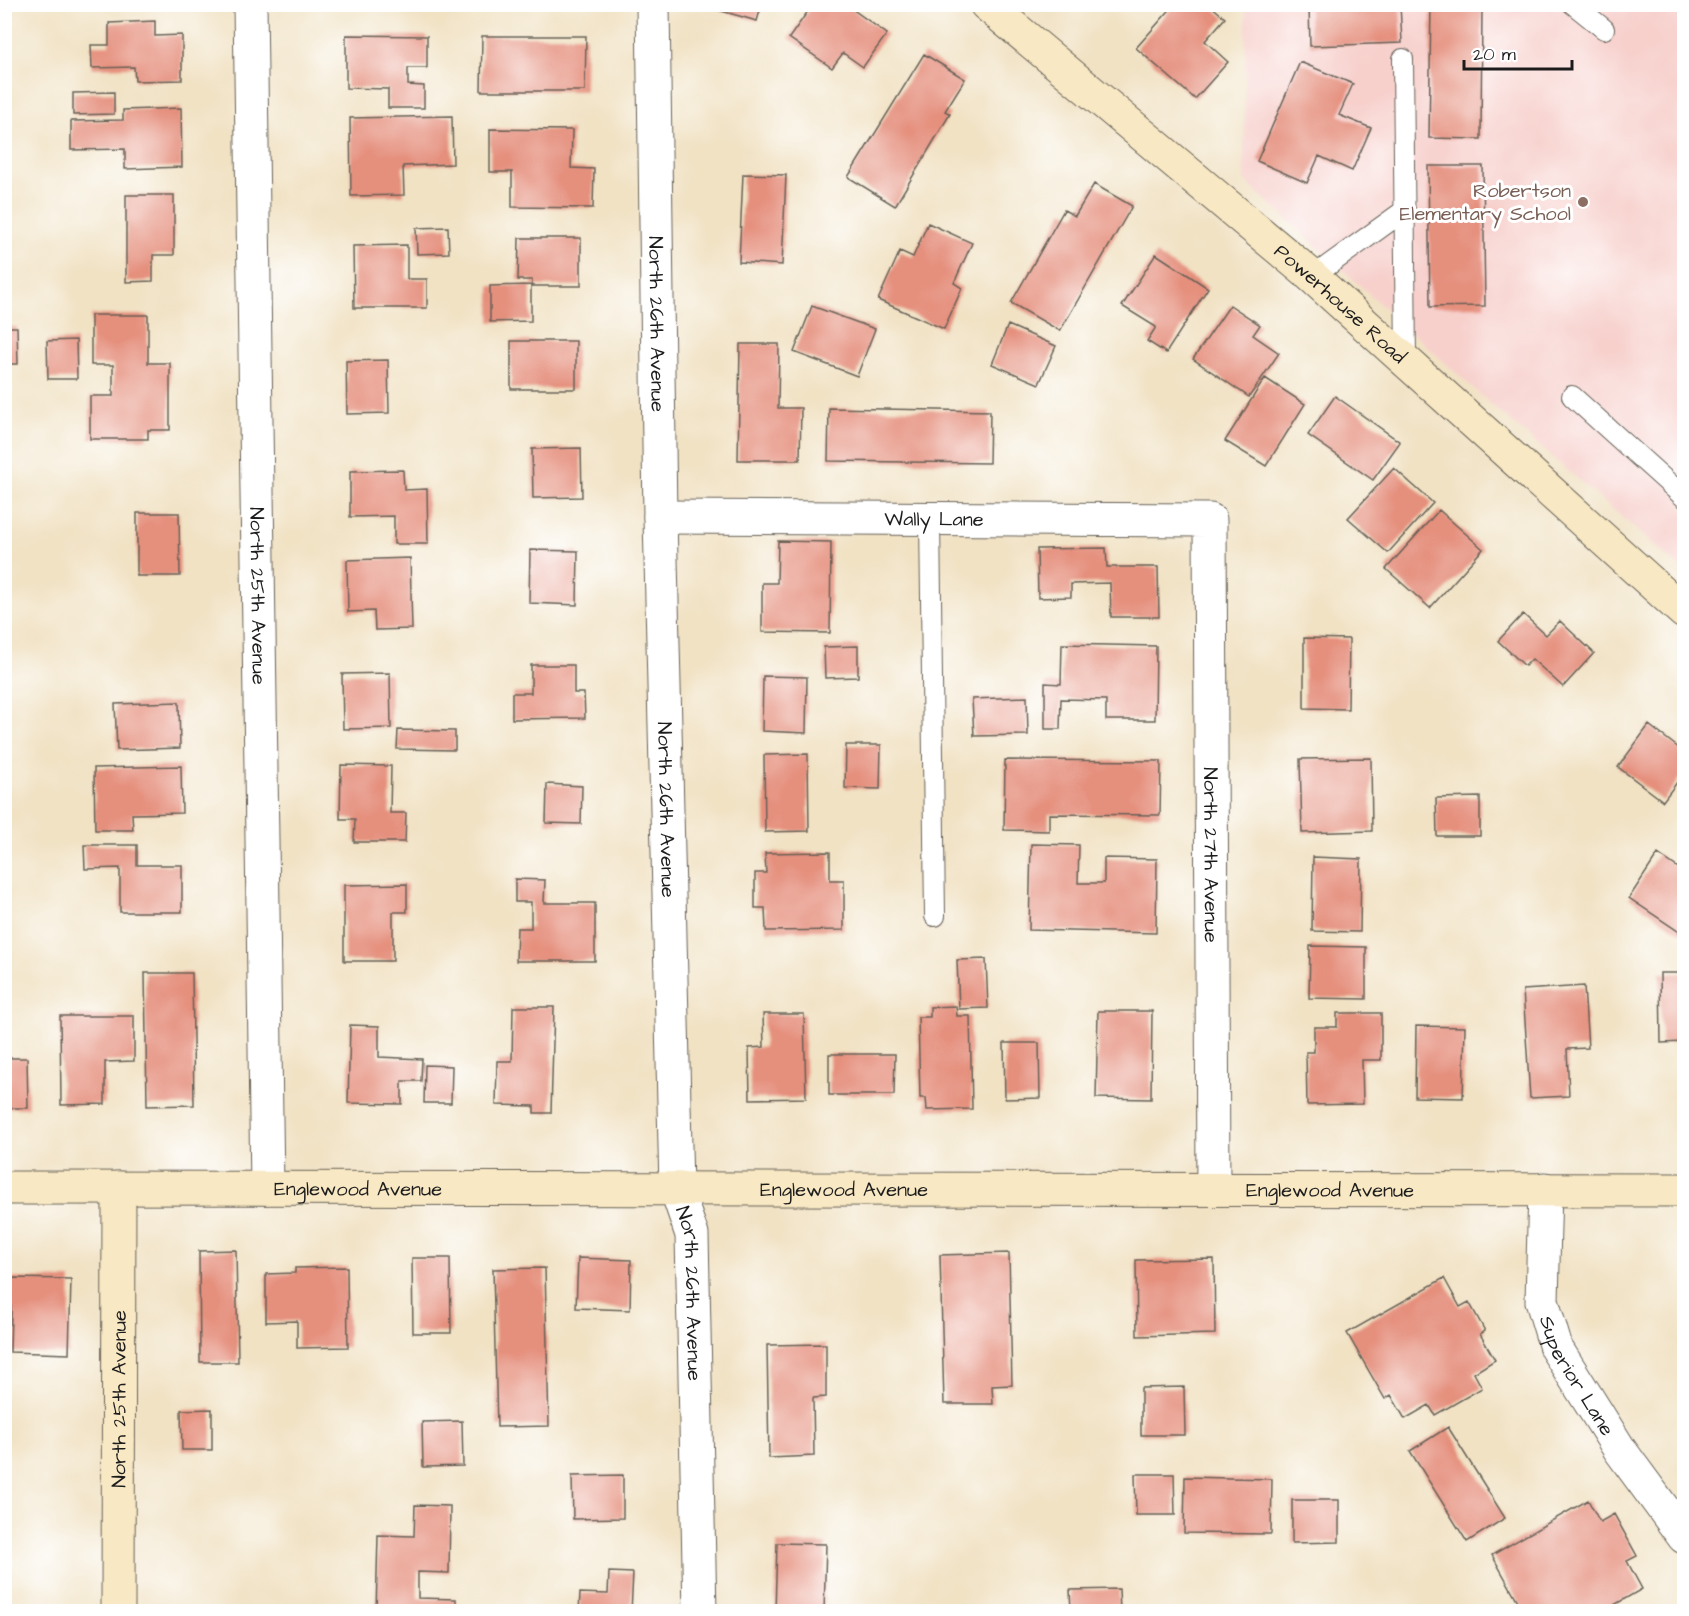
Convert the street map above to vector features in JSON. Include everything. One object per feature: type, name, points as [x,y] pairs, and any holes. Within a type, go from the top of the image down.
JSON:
[{"type":"street","name":"North 25th Avenue","points":[[250,4],[267,1188]]},
{"type":"street","name":"North 26th Avenue","points":[[653,4],[660,517],[676,1188],[692,1235],[700,1611]]},
{"type":"street","name":"Powerhouse Road","points":[[986,4],[1312,277],[1684,612]]},
{"type":"street","name":"Wally Lane","points":[[660,517],[1210,520]]},
{"type":"street","name":"North 27th Avenue","points":[[1210,520],[1213,1189]]},
{"type":"street","name":"Englewood Avenue","points":[[4,1188],[1684,1190]]},
{"type":"street","name":"North 25th Avenue","points":[[118,1611],[119,1188]]},
{"type":"street","name":"Superior Lane","points":[[1545,1190],[1542,1301],[1556,1348],[1620,1450],[1684,1538]]},
{"type":"lane","points":[[1574,4],[1604,29]]},
{"type":"lane","points":[[1403,59],[1406,362]]},
{"type":"lane","points":[[1312,277],[1405,210]]},
{"type":"lane","points":[[1572,396],[1684,497]]},
{"type":"lane","points":[[930,519],[935,916]]},
{"type":"shaded area","points":[[1246,5],[1684,5],[1684,571],[1485,399],[1244,180]]},
{"type":"building","points":[[720,4],[762,4],[757,21],[718,10]]},
{"type":"building","points":[[813,4],[845,4],[887,34],[863,67],[843,53],[832,68],[789,38]]},
{"type":"building","points":[[1175,4],[1209,4],[1225,18],[1205,41],[1228,62],[1195,99],[1136,48]]},
{"type":"building","points":[[1400,4],[1402,43],[1310,46],[1309,6]]},
{"type":"building","points":[[1431,4],[1482,4],[1481,139],[1429,138]]},
{"type":"building","points":[[155,21],[155,36],[182,35],[182,80],[135,81],[134,67],[92,68],[91,45],[109,45],[109,23]]},
{"type":"building","points":[[346,35],[427,36],[427,68],[408,68],[408,85],[424,86],[424,108],[388,108],[388,89],[346,88]]},
{"type":"building","points":[[482,36],[586,36],[585,91],[481,91]]},
{"type":"building","points":[[924,54],[965,79],[945,111],[950,114],[895,206],[848,177]]},
{"type":"building","points":[[1300,62],[1353,84],[1339,115],[1371,128],[1352,171],[1319,156],[1307,183],[1257,161]]},
{"type":"building","points":[[114,92],[114,114],[73,115],[73,93]]},
{"type":"building","points":[[181,108],[182,167],[125,169],[125,149],[71,150],[71,121],[123,120],[123,110]]},
{"type":"building","points":[[452,116],[453,164],[403,166],[404,195],[351,196],[350,118]]},
{"type":"building","points":[[490,129],[572,130],[571,168],[594,169],[593,208],[512,207],[512,172],[490,172]]},
{"type":"building","points":[[1428,166],[1483,166],[1485,306],[1430,307]]},
{"type":"building","points":[[743,174],[786,175],[782,265],[739,262]]},
{"type":"building","points":[[1094,184],[1132,206],[1060,331],[1011,303],[1064,210],[1075,216]]},
{"type":"building","points":[[126,195],[174,195],[174,255],[153,255],[153,281],[126,282]]},
{"type":"building","points":[[928,223],[972,243],[954,283],[962,288],[944,329],[878,300],[900,251],[913,257]]},
{"type":"building","points":[[448,227],[449,253],[417,254],[416,228]]},
{"type":"building","points":[[519,238],[581,238],[581,286],[532,286],[532,280],[518,280]]},
{"type":"building","points":[[407,245],[407,279],[427,279],[427,308],[354,308],[353,246]]},
{"type":"building","points":[[1156,254],[1208,288],[1166,353],[1147,341],[1156,327],[1122,306]]},
{"type":"building","points":[[531,285],[531,321],[490,322],[490,286]]},
{"type":"building","points":[[1230,305],[1260,325],[1253,335],[1279,353],[1249,397],[1193,359]]},
{"type":"building","points":[[812,306],[875,329],[857,376],[794,352]]},
{"type":"building","points":[[4,309],[7,309],[8,327],[17,327],[18,364],[4,364]]},
{"type":"building","points":[[91,315],[148,315],[148,363],[170,363],[170,430],[148,430],[148,439],[90,439],[90,396],[113,396],[113,365],[91,365]]},
{"type":"building","points":[[1008,325],[1056,346],[1039,384],[992,364]]},
{"type":"building","points":[[76,340],[77,379],[48,379],[47,341]]},
{"type":"building","points":[[511,341],[576,341],[576,389],[511,389]]},
{"type":"building","points":[[740,344],[779,344],[778,408],[801,408],[800,460],[738,460]]},
{"type":"building","points":[[388,360],[389,413],[347,414],[346,361]]},
{"type":"building","points":[[1265,378],[1305,404],[1266,466],[1225,441]]},
{"type":"building","points":[[1335,396],[1400,442],[1373,480],[1308,435]]},
{"type":"building","points":[[829,408],[990,411],[989,463],[828,461]]},
{"type":"building","points":[[581,448],[582,497],[533,498],[532,449]]},
{"type":"building","points":[[1394,468],[1433,503],[1388,553],[1348,518]]},
{"type":"building","points":[[403,470],[404,490],[427,489],[428,544],[394,544],[394,516],[350,517],[350,471]]},
{"type":"building","points":[[1439,510],[1483,549],[1430,608],[1386,569]]},
{"type":"building","points":[[137,513],[179,513],[180,576],[137,576]]},
{"type":"building","points":[[778,541],[831,542],[830,633],[762,632],[762,583],[777,583]]},
{"type":"building","points":[[1106,548],[1107,567],[1158,567],[1159,617],[1111,617],[1110,583],[1071,584],[1071,597],[1038,598],[1037,549]]},
{"type":"building","points":[[530,550],[578,551],[577,605],[529,603]]},
{"type":"building","points":[[410,558],[412,629],[375,630],[374,611],[348,612],[347,560]]},
{"type":"building","points":[[1523,614],[1546,635],[1560,621],[1594,653],[1563,687],[1532,659],[1525,666],[1498,641]]},
{"type":"building","points":[[1304,638],[1349,639],[1348,709],[1304,708]]},
{"type":"building","points":[[1062,644],[1156,646],[1155,720],[1106,720],[1106,700],[1061,699],[1060,729],[1045,729],[1045,683],[1061,684]]},
{"type":"building","points":[[858,646],[858,677],[825,678],[824,647]]},
{"type":"building","points":[[531,665],[574,665],[574,693],[584,693],[585,718],[512,719],[512,693],[531,693]]},
{"type":"building","points":[[390,673],[391,728],[343,729],[342,674]]},
{"type":"building","points":[[763,676],[807,677],[806,733],[762,731]]},
{"type":"building","points":[[1027,697],[1028,735],[974,736],[972,699]]},
{"type":"building","points":[[179,702],[180,748],[117,750],[115,704]]},
{"type":"building","points":[[1649,725],[1684,752],[1684,773],[1663,801],[1618,767]]},
{"type":"building","points":[[398,730],[455,731],[455,750],[397,749]]},
{"type":"building","points":[[846,745],[881,745],[880,789],[845,788]]},
{"type":"building","points":[[808,754],[809,831],[765,832],[764,755]]},
{"type":"building","points":[[1371,758],[1372,831],[1302,833],[1300,759]]},
{"type":"building","points":[[1005,760],[1161,761],[1160,815],[1049,814],[1049,831],[1004,830]]},
{"type":"building","points":[[341,765],[391,766],[390,813],[406,813],[405,842],[354,842],[355,819],[340,819]]},
{"type":"building","points":[[181,766],[182,813],[132,814],[133,830],[95,830],[94,768]]},
{"type":"building","points":[[547,784],[582,786],[581,824],[546,823]]},
{"type":"building","points":[[1480,797],[1480,836],[1437,836],[1436,798]]},
{"type":"building","points":[[1031,844],[1079,845],[1078,883],[1104,883],[1104,858],[1157,859],[1156,933],[1029,930]]},
{"type":"building","points":[[84,845],[137,845],[137,865],[182,865],[182,912],[120,912],[120,868],[85,869]]},
{"type":"building","points":[[830,852],[830,880],[844,880],[844,930],[766,931],[765,908],[755,908],[755,873],[766,873],[765,853]]},
{"type":"building","points":[[1658,854],[1684,872],[1684,935],[1629,898]]},
{"type":"building","points":[[1313,857],[1361,859],[1360,932],[1312,931]]},
{"type":"building","points":[[515,879],[545,880],[544,903],[595,903],[595,961],[516,961],[517,928],[531,928],[531,902],[515,902]]},
{"type":"building","points":[[407,884],[407,912],[393,912],[393,961],[344,961],[344,885]]},
{"type":"building","points":[[1310,946],[1366,947],[1366,999],[1309,998]]},
{"type":"building","points":[[986,959],[988,1008],[959,1009],[957,960]]},
{"type":"building","points":[[145,973],[192,973],[194,1105],[147,1106]]},
{"type":"building","points":[[1660,973],[1684,973],[1684,1042],[1661,1043]]},
{"type":"building","points":[[1584,986],[1588,1048],[1567,1049],[1569,1096],[1530,1098],[1523,990]]},
{"type":"building","points":[[956,1006],[957,1016],[970,1016],[972,1109],[927,1110],[926,1098],[920,1098],[918,1017],[930,1017],[930,1007]]},
{"type":"building","points":[[513,1007],[554,1007],[551,1113],[534,1113],[534,1106],[496,1105],[497,1061],[512,1061]]},
{"type":"building","points":[[1098,1011],[1152,1011],[1151,1099],[1096,1098]]},
{"type":"building","points":[[1337,1013],[1381,1013],[1381,1060],[1362,1060],[1363,1104],[1307,1105],[1306,1052],[1314,1052],[1314,1027],[1337,1027]]},
{"type":"building","points":[[763,1014],[804,1014],[806,1098],[750,1099],[749,1048],[764,1047]]},
{"type":"building","points":[[60,1016],[134,1016],[134,1061],[105,1062],[105,1104],[61,1105]]},
{"type":"building","points":[[350,1025],[379,1026],[379,1057],[422,1059],[421,1081],[402,1081],[402,1104],[348,1103]]},
{"type":"building","points":[[1416,1026],[1465,1027],[1463,1098],[1415,1097]]},
{"type":"building","points":[[1004,1043],[1039,1043],[1040,1098],[1005,1099]]},
{"type":"building","points":[[829,1054],[895,1054],[894,1095],[829,1095]]},
{"type":"building","points":[[4,1058],[27,1058],[28,1108],[4,1108]]},
{"type":"building","points":[[425,1065],[452,1066],[451,1103],[424,1103]]},
{"type":"building","points":[[236,1250],[238,1362],[200,1362],[199,1251]]},
{"type":"building","points":[[1009,1253],[1012,1385],[992,1386],[993,1404],[944,1404],[940,1255]]},
{"type":"building","points":[[412,1258],[450,1258],[451,1333],[413,1333]]},
{"type":"building","points":[[578,1258],[631,1260],[630,1310],[576,1308]]},
{"type":"building","points":[[1214,1259],[1215,1334],[1137,1336],[1136,1260]]},
{"type":"building","points":[[347,1267],[348,1347],[297,1348],[297,1321],[266,1322],[266,1274],[295,1273],[295,1268]]},
{"type":"building","points":[[545,1268],[549,1426],[497,1427],[493,1269]]},
{"type":"building","points":[[12,1278],[71,1279],[69,1354],[10,1352]]},
{"type":"building","points":[[1444,1278],[1460,1307],[1469,1302],[1485,1331],[1480,1334],[1495,1360],[1474,1373],[1482,1388],[1435,1415],[1429,1405],[1405,1419],[1391,1395],[1385,1399],[1347,1333]]},
{"type":"building","points":[[826,1344],[826,1397],[813,1398],[814,1456],[769,1458],[767,1345]]},
{"type":"building","points":[[1184,1387],[1185,1435],[1141,1435],[1141,1388]]},
{"type":"building","points":[[212,1409],[212,1450],[182,1450],[181,1410]]},
{"type":"building","points":[[462,1421],[463,1466],[423,1467],[422,1422]]},
{"type":"building","points":[[1448,1427],[1505,1518],[1467,1542],[1410,1451]]},
{"type":"building","points":[[1135,1474],[1174,1474],[1175,1515],[1136,1515]]},
{"type":"building","points":[[623,1475],[623,1518],[573,1519],[572,1476]]},
{"type":"building","points":[[1185,1477],[1272,1479],[1271,1534],[1184,1533]]},
{"type":"building","points":[[1292,1500],[1339,1500],[1339,1542],[1292,1543]]},
{"type":"building","points":[[1588,1500],[1600,1522],[1614,1514],[1637,1556],[1627,1561],[1642,1589],[1602,1612],[1524,1612],[1492,1555]]},
{"type":"building","points":[[415,1505],[450,1506],[449,1573],[418,1572],[418,1598],[456,1599],[456,1612],[376,1612],[378,1535],[414,1536]]},
{"type":"building","points":[[777,1543],[826,1544],[824,1612],[775,1612]]},
{"type":"building","points":[[609,1572],[633,1573],[631,1612],[579,1612],[580,1593],[608,1594]]},
{"type":"building","points":[[1119,1589],[1120,1612],[1071,1612],[1070,1590]]},
{"type":"place","name":"Robertson Elementary School","points":[[1583,202]]}]
